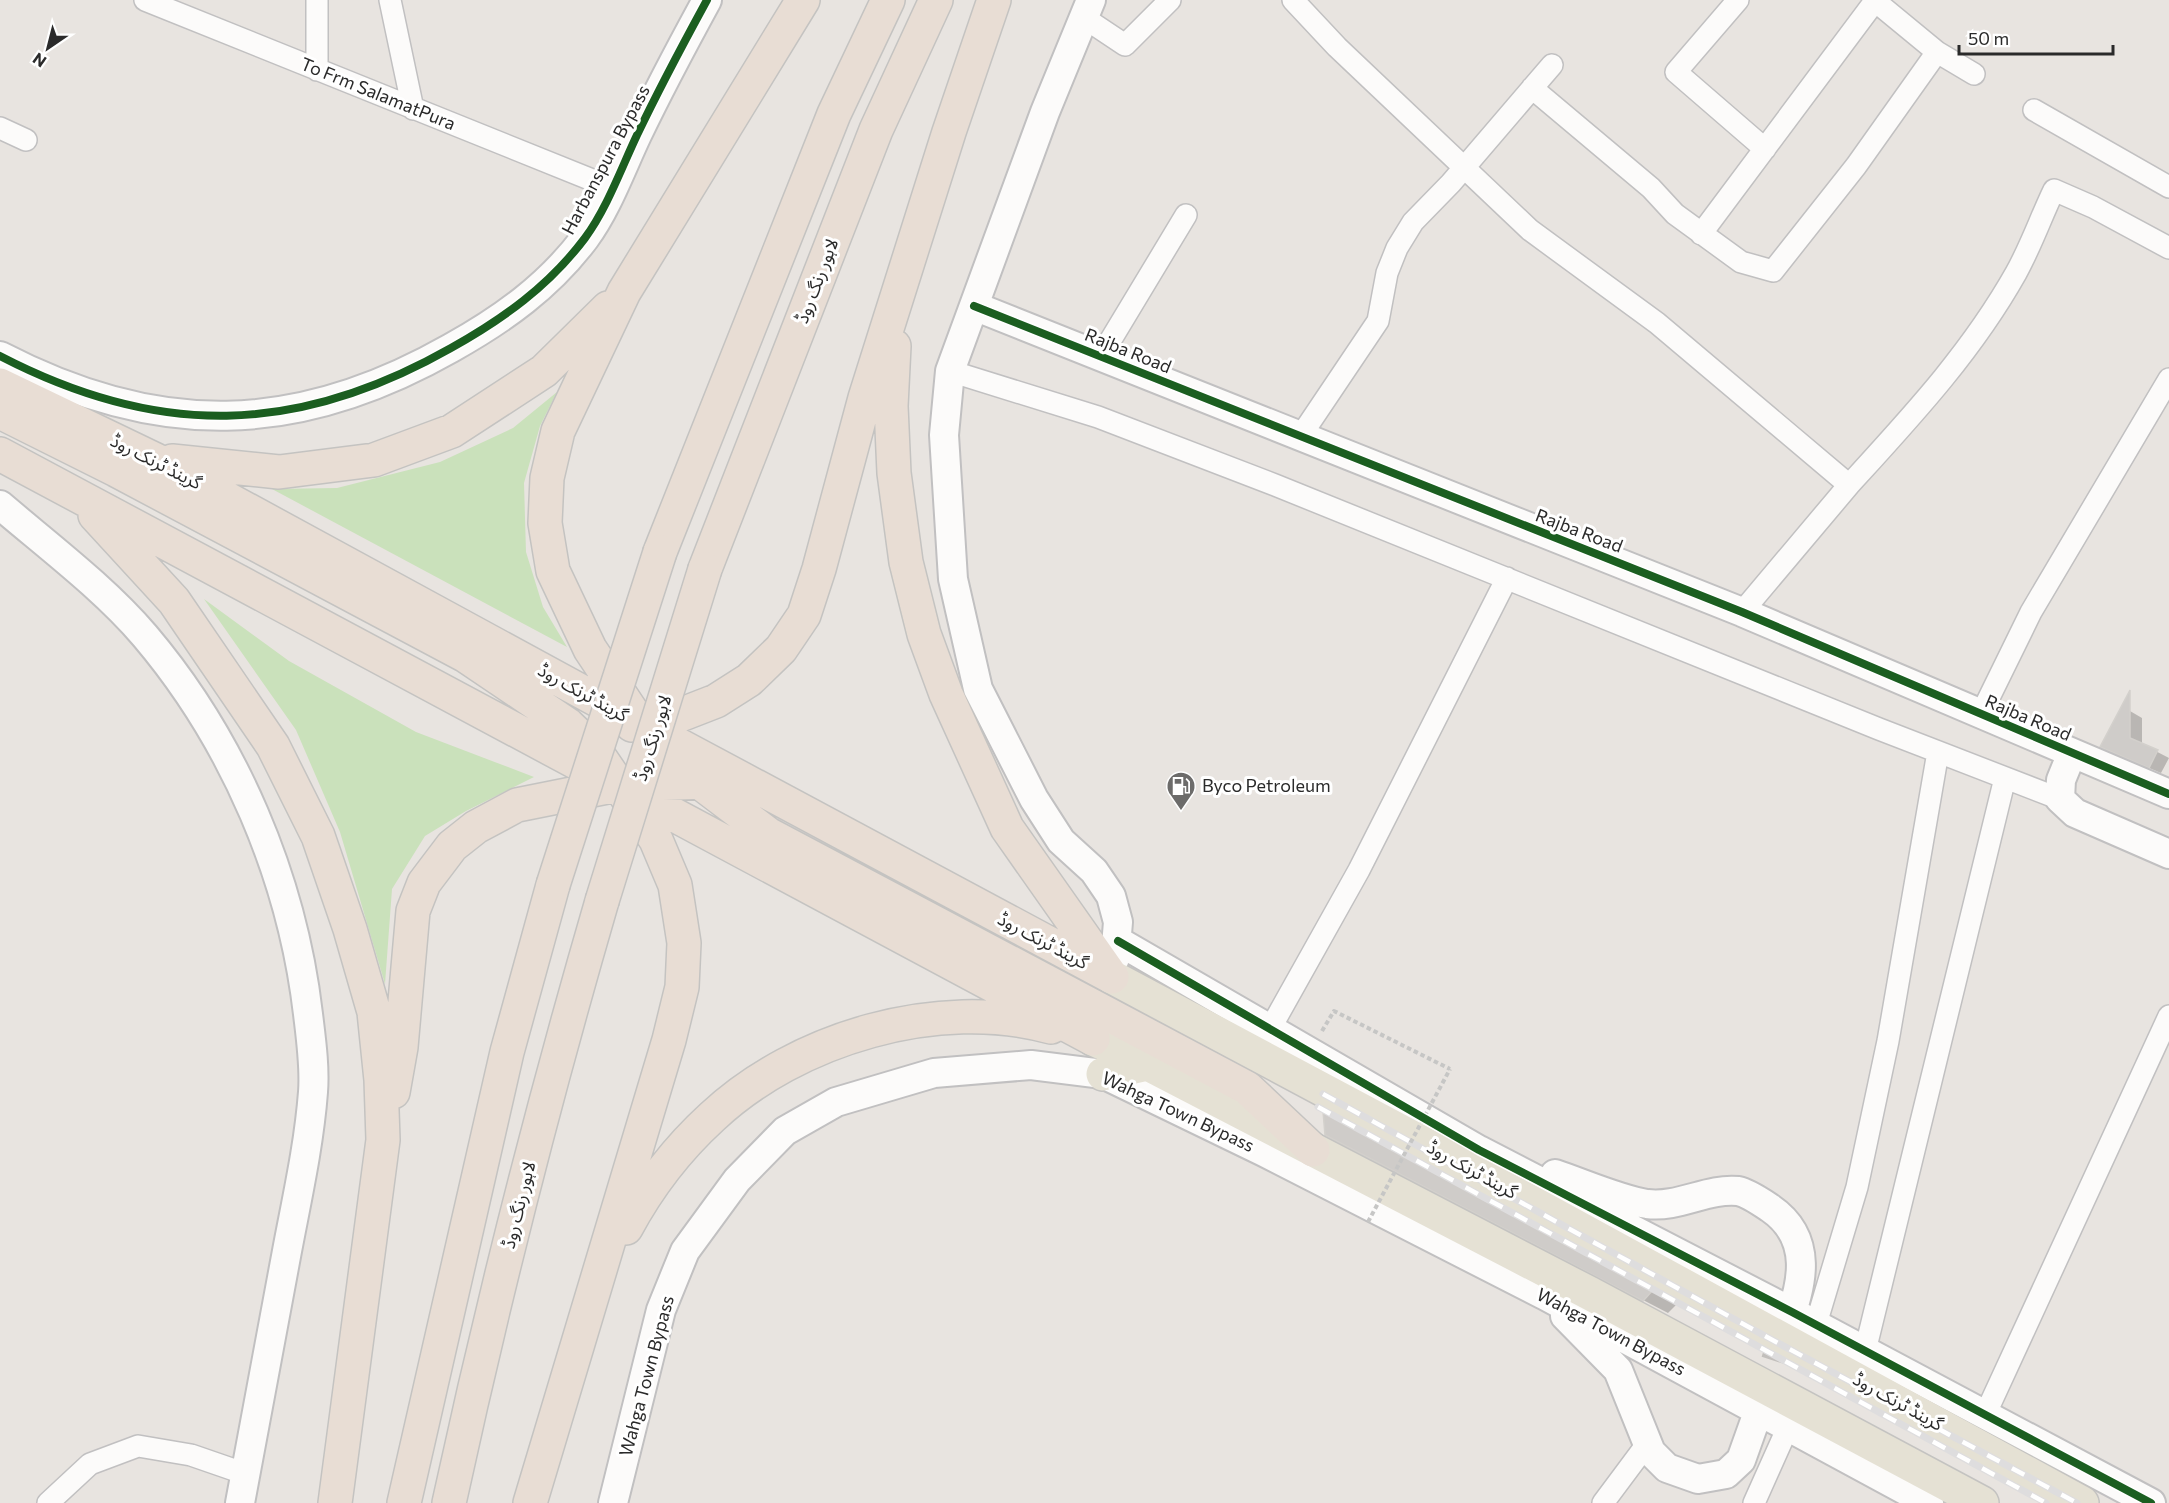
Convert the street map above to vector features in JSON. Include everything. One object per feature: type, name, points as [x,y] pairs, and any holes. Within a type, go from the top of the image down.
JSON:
[{"type":"highway","points":[[803,0],[624,292],[558,431],[547,478],[545,523],[553,571],[571,613],[590,649],[640,724],[698,781],[768,834],[1247,1088],[1313,1150]]},
{"type":"highway","points":[[404,1503],[507,1052],[553,885],[660,552],[834,114],[888,0]]},
{"type":"highway","name":"لاہور رنگ روڈ","points":[[449,1503],[477,1373],[549,1083],[602,901],[705,568],[876,130],[936,0]]},
{"type":"highway","points":[[495,717],[600,728],[640,724],[680,716],[716,700],[749,680],[781,649],[804,615],[819,569],[865,398],[949,132],[994,0]]},
{"type":"highway","points":[[156,460],[279,472],[374,460],[452,431],[544,371],[624,292]]},
{"type":"highway","points":[[895,308],[891,406],[894,473],[906,562],[924,634],[946,694],[1007,828],[1112,977]]},
{"type":"highway","name":"گرینڈ ٹرنک روڈ","points":[[0,385],[156,460],[753,786],[1112,977]]},
{"type":"highway","points":[[0,412],[116,470],[466,656],[568,725],[597,753],[656,840],[671,876],[684,943],[682,987],[601,1272],[530,1503]]},
{"type":"highway","points":[[0,454],[1093,1039]]},
{"type":"highway","points":[[71,492],[114,534],[174,601],[273,746],[318,836],[350,929],[374,1012],[381,1080],[383,1140]]},
{"type":"highway","points":[[335,1503],[383,1140],[401,1047],[413,910],[424,883],[452,846],[476,827],[517,805],[617,785],[698,781],[753,786]]},
{"type":"highway","points":[[601,1272],[633,1214],[662,1171],[712,1116],[762,1079],[822,1047],[891,1025],[950,1017],[1021,1019],[1093,1039]]},
{"type":"main road","name":"گرینڈ ٹرنک روڈ","points":[[1112,977],[1438,1151],[2082,1503]]},
{"type":"main road","points":[[1093,1039],[1148,1064],[1590,1293],[1982,1503]]},
{"type":"main road","points":[[1103,1074],[1148,1064]]},
{"type":"street","name":"To Frm SalamatPura","points":[[145,0],[612,188]]},
{"type":"street","points":[[317,0],[317,70]]},
{"type":"street","points":[[390,0],[413,108]]},
{"type":"street","name":"Harbanspura Bypass","points":[[0,356],[44,379],[75,391],[144,410],[216,417],[268,415],[320,404],[382,383],[422,365],[492,326],[531,297],[586,236],[654,100],[708,0]]},
{"type":"street","points":[[1112,977],[1118,941],[1118,922],[1107,890],[1094,871],[1061,841],[1034,799],[978,689],[953,579],[944,435],[950,371],[1087,9],[1125,45],[1170,0]]},
{"type":"street","points":[[1293,0],[1337,47],[1530,230],[1657,323],[1849,485]]},
{"type":"street","points":[[1738,0],[1676,72],[1765,148]]},
{"type":"street","points":[[1701,234],[1875,1],[1937,52],[1974,74]]},
{"type":"street","points":[[1532,88],[1651,188],[1675,214],[1701,234],[1741,262],[1773,271],[1856,166],[1937,52]]},
{"type":"street","points":[[1300,437],[1378,321],[1387,273],[1397,248],[1413,222],[1464,168],[1552,65]]},
{"type":"street","points":[[2034,110],[2169,187]]},
{"type":"street","points":[[0,128],[26,140]]},
{"type":"street","points":[[1742,612],[1849,485],[1938,388],[2016,272],[2054,189],[2169,248]]},
{"type":"street","points":[[1101,356],[1186,215]]},
{"type":"street","name":"Rajba Road","points":[[974,306],[1742,612],[2169,794]]},
{"type":"street","points":[[950,371],[1098,417],[1275,484],[2005,778],[2169,854]]},
{"type":"street","points":[[1981,714],[2031,612],[2169,379]]},
{"type":"street","points":[[0,505],[114,605],[144,635],[182,684],[252,807],[284,891],[296,935],[309,1023],[313,1089],[304,1159],[240,1503]]},
{"type":"street","points":[[1270,1029],[1359,870],[1507,578]]},
{"type":"street","points":[[1798,1322],[1857,1187],[1887,1041],[1938,752]]},
{"type":"street","points":[[2068,806],[2061,780],[2072,753]]},
{"type":"street","points":[[1865,1351],[2005,778]]},
{"type":"street","points":[[1118,941],[1479,1150],[1798,1322],[1865,1351],[2151,1503]]},
{"type":"street","points":[[1985,1414],[2169,1016]]},
{"type":"street","name":"Wahga Town Bypass","points":[[613,1503],[661,1310],[685,1251],[737,1180],[785,1131],[837,1102],[934,1072],[1031,1065],[1103,1074],[1264,1152],[1761,1407],[1788,1427],[1929,1503]]},
{"type":"street","points":[[1479,1150],[1647,1204],[1676,1203],[1714,1193],[1739,1191],[1761,1201],[1791,1226],[1797,1240],[1801,1269],[1798,1322]]},
{"type":"street","points":[[1544,1295],[1618,1370],[1647,1444],[1651,1452],[1667,1468],[1698,1479],[1726,1474],[1741,1460],[1761,1407]]},
{"type":"street","points":[[1754,1503],[1788,1427]]},
{"type":"street","points":[[1603,1503],[1647,1444]]},
{"type":"street","points":[[48,1503],[90,1464],[138,1446],[191,1455],[246,1473]]},
{"type":"path","points":[[1335,1011],[1450,1069],[1368,1222]]},
{"type":"green space","points":[[557,392],[540,426],[524,483],[526,552],[543,607],[567,647],[272,489],[337,488],[440,462],[513,428]]},
{"type":"green space","points":[[204,599],[289,661],[416,732],[534,777],[466,811],[425,836],[392,889],[385,984],[340,832],[296,730]]},
{"type":"building","points":[[2130,690],[2130,738],[2158,750],[2149,768],[2100,747]]},
{"type":"building","points":[[1323,1111],[1653,1290],[1643,1301],[1325,1135]]},
{"type":"tunnel","points":[[1762,1401],[1785,1330]]},
{"type":"railway","points":[[1323,1094],[1765,1336],[2077,1503]]},
{"type":"railway","points":[[1318,1107],[2046,1503]]},
{"type":"cycle path","points":[[0,356],[58,383],[115,402],[171,413],[227,416],[282,411],[337,398],[394,377],[451,348],[507,313],[540,286],[571,255],[600,214],[637,135],[707,0]]},
{"type":"cycle path","points":[[974,306],[1742,612],[2169,794]]},
{"type":"cycle path","points":[[1118,941],[1479,1150],[1792,1312],[2151,1503]]},
{"type":"place","name":"Byco Petroleum","points":[[1181,812]]}]
